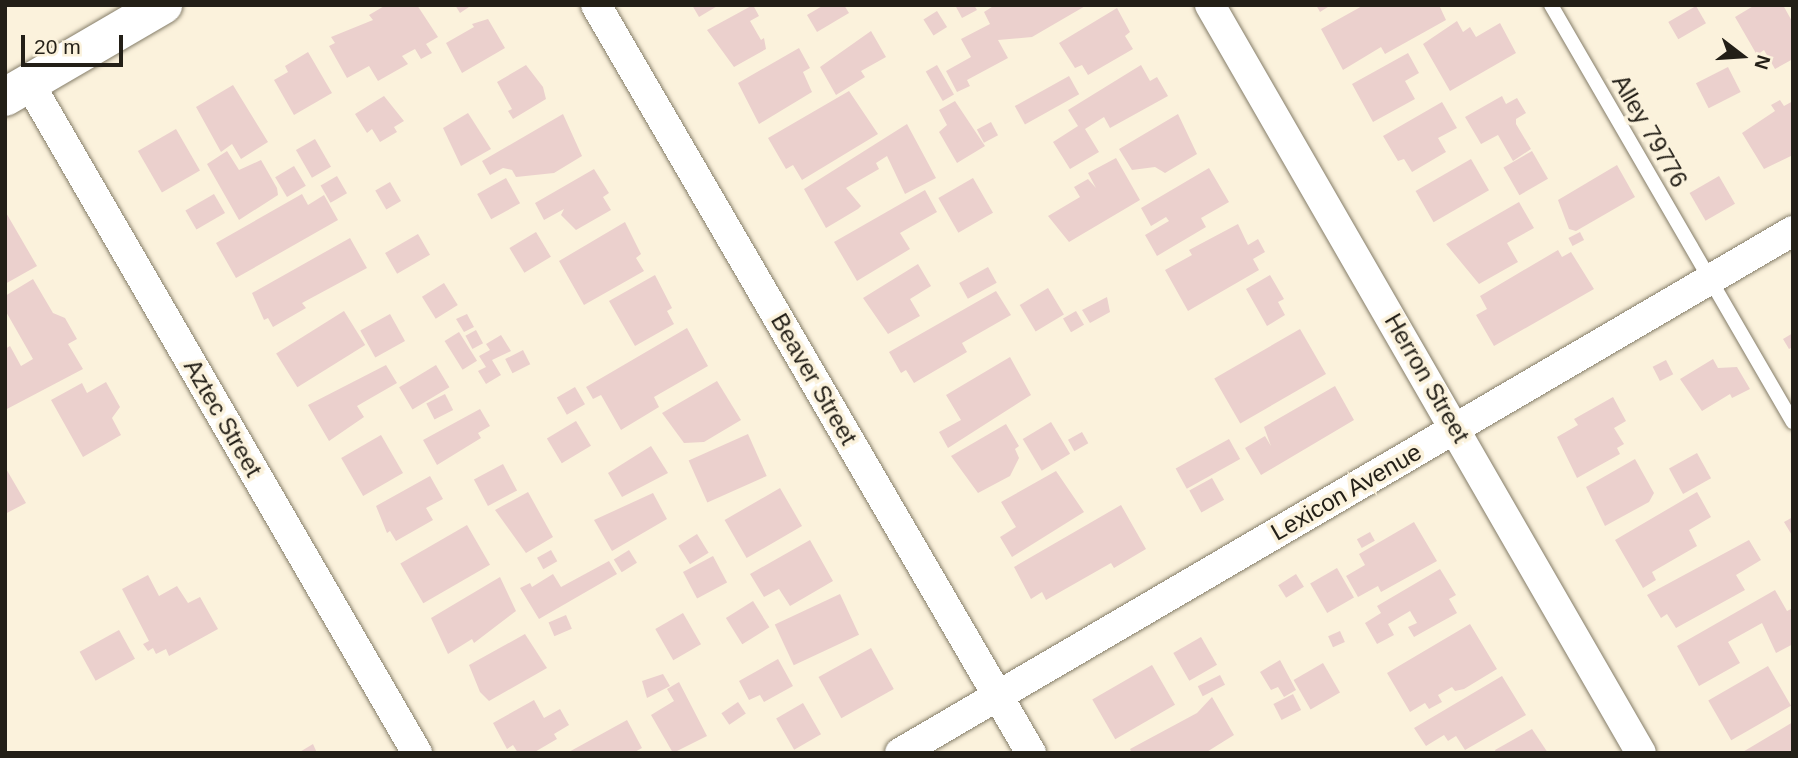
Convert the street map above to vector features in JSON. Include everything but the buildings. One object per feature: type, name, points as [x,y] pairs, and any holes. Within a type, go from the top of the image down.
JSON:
[{"type":"street","points":[[17,90],[163,5]]},
{"type":"street","name":"Beaver Street","points":[[596,5],[1031,753]]},
{"type":"street","name":"Herron Street","points":[[1210,5],[1457,427],[1641,753]]},
{"type":"street","name":"Aztec Street","points":[[17,90],[416,753]]},
{"type":"street","name":"Lexicon Avenue","points":[[900,753],[1793,231]]},
{"type":"lane","name":"Alley 79776","points":[[1551,5],[1793,422]]}]
